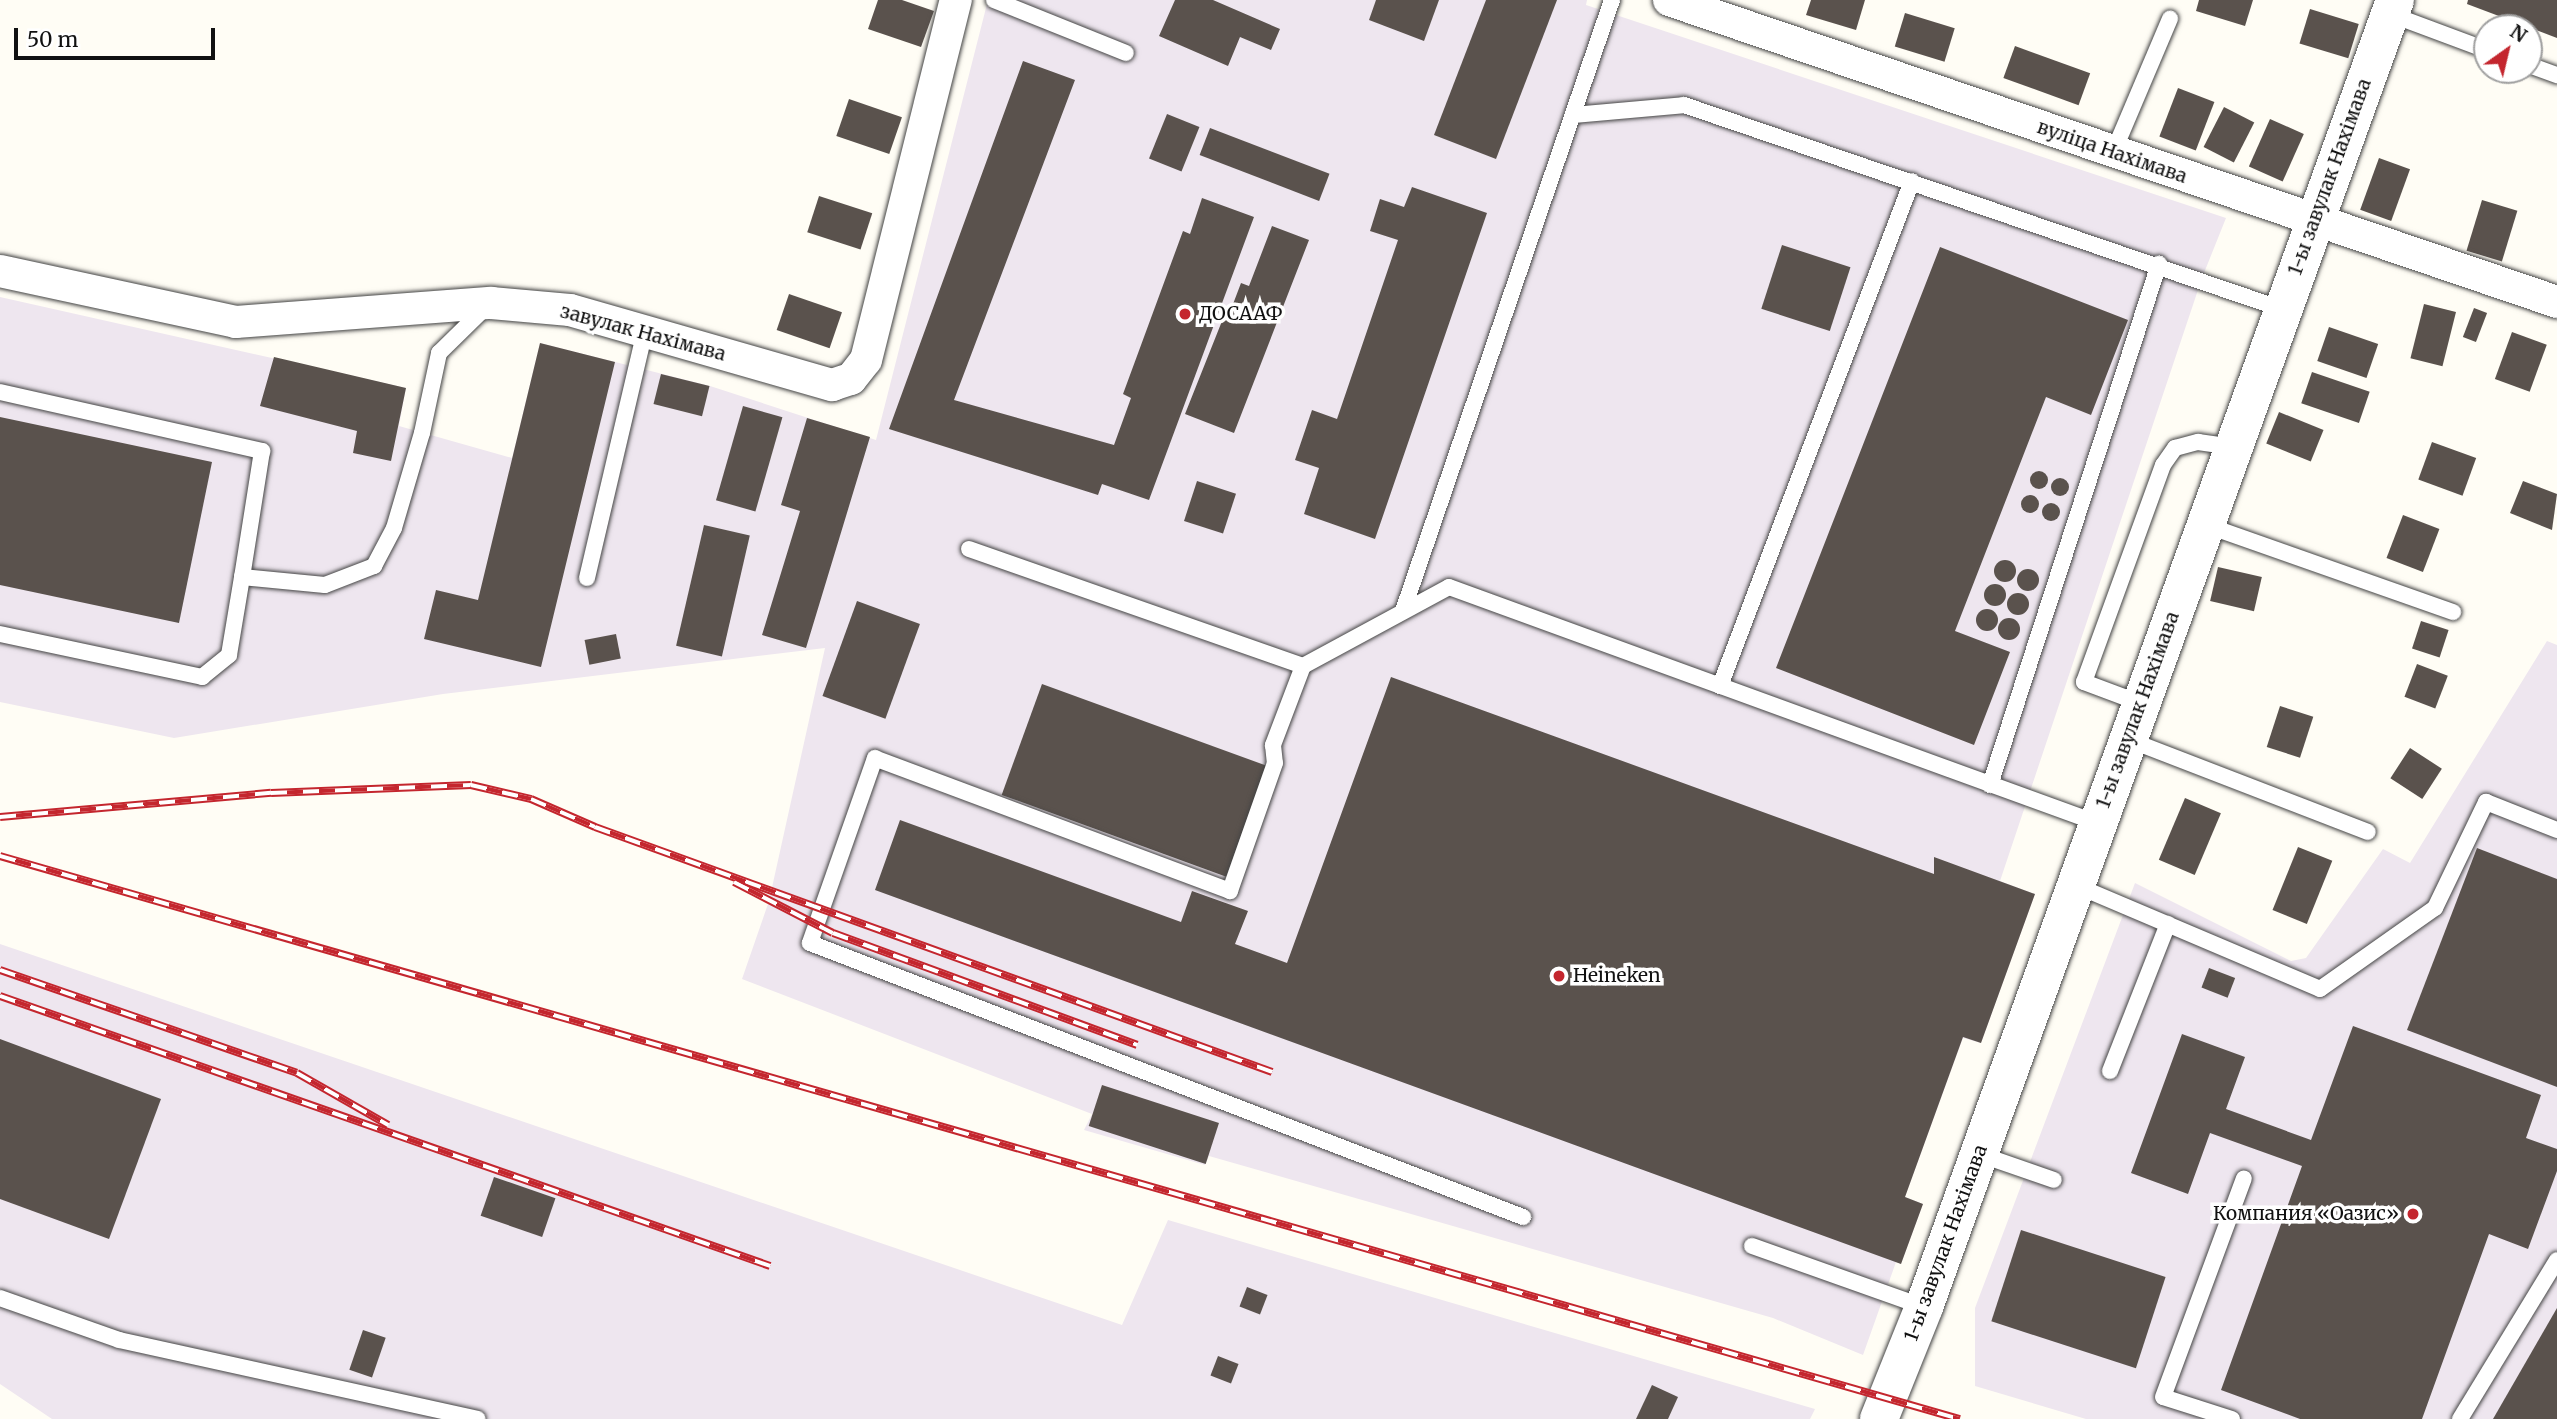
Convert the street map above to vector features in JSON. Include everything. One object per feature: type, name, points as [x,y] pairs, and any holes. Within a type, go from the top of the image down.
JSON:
[{"type":"street","name":"завулак Нахімава","points":[[0,271],[236,322],[491,303],[570,310],[832,385],[851,379],[866,360],[957,0]]},
{"type":"street","name":"вуліца Нахімава","points":[[1669,0],[2557,302]]},
{"type":"street","name":"1-ы завулак Нахімава","points":[[1879,1419],[1924,1307],[2204,524],[2393,7]]},
{"type":"lane","points":[[994,0],[1126,53]]},
{"type":"lane","points":[[1403,611],[1612,0]]},
{"type":"lane","points":[[2393,7],[2473,44]]},
{"type":"lane","points":[[2113,153],[2170,19]]},
{"type":"lane","points":[[1573,115],[1684,105],[2160,264],[2282,309]]},
{"type":"lane","points":[[1720,686],[1912,181]]},
{"type":"lane","points":[[1990,785],[2160,264]]},
{"type":"lane","points":[[242,577],[325,585],[374,566],[394,528],[422,433],[439,353],[459,329],[491,303]]},
{"type":"lane","points":[[587,578],[645,331]]},
{"type":"lane","points":[[0,392],[262,452],[229,654],[202,677],[0,634]]},
{"type":"lane","points":[[2140,703],[2084,682],[2163,465],[2175,448],[2198,442],[2232,447]]},
{"type":"lane","points":[[2204,524],[2453,612]]},
{"type":"lane","points":[[969,549],[1303,666]]},
{"type":"lane","points":[[1523,1217],[810,943],[875,758],[1230,891],[1275,762],[1273,745],[1303,666],[1449,587],[2097,823]]},
{"type":"lane","points":[[2127,739],[2368,832]]},
{"type":"lane","points":[[2075,885],[2319,989],[2435,908],[2486,802],[2557,830]]},
{"type":"lane","points":[[2110,1071],[2168,924]]},
{"type":"lane","points":[[1979,1154],[2054,1180]]},
{"type":"lane","points":[[2232,1419],[2163,1397],[2244,1178]]},
{"type":"lane","points":[[1752,1246],[1924,1307]]},
{"type":"lane","points":[[2460,1419],[2557,1260]]},
{"type":"lane","points":[[0,1298],[119,1339],[477,1419]]},
{"type":"shaded area","points":[[988,0],[1587,0],[1586,5],[2226,218],[2202,278],[2000,881],[2035,894],[1981,1043],[1963,1038],[1905,1197],[1923,1204],[1901,1264],[1896,1262],[1863,1355],[1773,1318],[1209,1156],[1205,1165],[1084,1130],[1092,1114],[742,979],[769,901],[825,648],[443,694],[174,738],[0,702],[0,297],[406,388],[399,426],[512,458],[540,343],[710,386],[876,440]]},
{"type":"shaded area","points":[[2547,641],[2557,645],[2557,1419],[2086,1419],[1975,1386],[1975,1308],[2135,883],[2291,961],[2306,958],[2383,849],[2410,863]]},
{"type":"shaded area","points":[[0,944],[1122,1325],[1168,1220],[1815,1409],[1810,1419],[52,1419],[0,1384]]},
{"type":"building","points":[[878,0],[902,0],[934,11],[921,47],[868,29]]},
{"type":"building","points":[[1175,0],[1213,0],[1280,29],[1271,50],[1240,37],[1228,66],[1159,36]]},
{"type":"building","points":[[1376,0],[1439,0],[1424,41],[1369,20]]},
{"type":"building","points":[[1486,0],[1557,0],[1496,159],[1434,135]]},
{"type":"building","points":[[1811,0],[1865,0],[1856,30],[1806,15]]},
{"type":"building","points":[[2199,0],[2253,0],[2245,26],[2196,11]]},
{"type":"building","points":[[2468,0],[2557,0],[2557,38],[2543,33],[2543,14],[2493,14],[2467,4]]},
{"type":"building","points":[[2310,9],[2359,24],[2348,58],[2299,43]]},
{"type":"building","points":[[1905,13],[1955,28],[1944,62],[1895,46]]},
{"type":"building","points":[[2015,46],[2090,73],[2079,105],[2003,78]]},
{"type":"building","name":"ДОСААФ","points":[[1023,61],[1075,80],[954,400],[1114,445],[1131,398],[1123,394],[1183,231],[1190,234],[1202,198],[1254,217],[1149,500],[1102,484],[1098,495],[889,429]]},
{"type":"building","points":[[2178,88],[2214,102],[2196,151],[2159,137]]},
{"type":"building","points":[[849,99],[902,117],[889,154],[836,136]]},
{"type":"building","points":[[2224,107],[2254,122],[2234,163],[2204,147]]},
{"type":"building","points":[[1167,114],[1199,127],[1181,172],[1149,159]]},
{"type":"building","points":[[2270,119],[2304,134],[2283,182],[2249,167]]},
{"type":"building","points":[[1210,128],[1329,174],[1319,201],[1200,155]]},
{"type":"building","points":[[2379,158],[2410,169],[2391,221],[2360,210]]},
{"type":"building","points":[[1412,187],[1487,213],[1375,539],[1304,514],[1319,468],[1295,460],[1312,410],[1337,419],[1398,240],[1370,231],[1380,199],[1404,207]]},
{"type":"building","points":[[819,196],[872,213],[861,249],[807,232]]},
{"type":"building","points":[[2482,200],[2517,211],[2502,262],[2467,251]]},
{"type":"building","points":[[1272,226],[1309,240],[1234,433],[1185,414],[1226,311],[1230,312],[1241,283],[1249,286]]},
{"type":"building","points":[[1782,245],[1850,267],[1830,331],[1761,309]]},
{"type":"building","points":[[1940,247],[2128,320],[2091,415],[2046,397],[1955,631],[2010,652],[1974,745],[1776,668]]},
{"type":"building","points":[[789,294],[842,312],[830,348],[777,330]]},
{"type":"building","points":[[2424,304],[2456,312],[2442,366],[2410,358]]},
{"type":"building","points":[[2474,308],[2487,313],[2476,342],[2463,337]]},
{"type":"building","points":[[2329,327],[2378,344],[2366,378],[2317,361]]},
{"type":"building","points":[[2512,332],[2547,345],[2530,392],[2495,379]]},
{"type":"building","points":[[540,343],[615,362],[541,667],[424,639],[436,590],[478,600]]},
{"type":"building","points":[[274,357],[406,388],[391,461],[353,453],[357,431],[260,406]]},
{"type":"building","points":[[2312,372],[2370,392],[2359,423],[2301,403]]},
{"type":"building","points":[[661,374],[710,386],[702,416],[654,404]]},
{"type":"building","points":[[743,406],[782,417],[755,512],[716,500]]},
{"type":"building","points":[[2279,412],[2324,430],[2311,462],[2266,444]]},
{"type":"building","points":[[0,417],[212,462],[179,623],[0,585]]},
{"type":"building","points":[[807,418],[870,437],[806,648],[762,635],[800,511],[781,505]]},
{"type":"building","points":[[2432,442],[2476,458],[2462,496],[2418,480]]},
{"type":"building","points":[[2039,471],[2045,474],[2048,480],[2045,486],[2039,489],[2033,486],[2030,480],[2033,474]]},
{"type":"building","points":[[2060,478],[2066,481],[2069,487],[2066,493],[2060,496],[2054,493],[2051,487],[2054,481]]},
{"type":"building","points":[[1197,481],[1236,494],[1223,534],[1184,521]]},
{"type":"building","points":[[2523,481],[2557,494],[2552,530],[2510,513]]},
{"type":"building","points":[[2030,495],[2036,498],[2039,504],[2036,510],[2030,513],[2024,510],[2021,504],[2024,498]]},
{"type":"building","points":[[2051,503],[2057,506],[2060,512],[2057,518],[2051,521],[2045,518],[2042,512],[2045,506]]},
{"type":"building","points":[[2403,515],[2439,529],[2423,572],[2387,558]]},
{"type":"building","points":[[704,525],[750,536],[722,656],[676,646]]},
{"type":"building","points":[[2005,560],[2015,567],[2016,571],[2009,581],[2005,582],[1995,575],[1994,571],[2001,561]]},
{"type":"building","points":[[2218,567],[2262,577],[2254,611],[2210,601]]},
{"type":"building","points":[[2028,569],[2038,576],[2039,580],[2032,590],[2028,591],[2018,584],[2017,580],[2024,570]]},
{"type":"building","points":[[1995,584],[2005,591],[2006,595],[1999,605],[1995,606],[1985,599],[1984,595],[1991,585]]},
{"type":"building","points":[[2018,593],[2028,600],[2029,604],[2022,614],[2018,615],[2008,608],[2007,604],[2014,594]]},
{"type":"building","points":[[857,601],[920,624],[885,719],[822,696]]},
{"type":"building","points":[[1987,609],[1997,616],[1998,620],[1991,630],[1987,631],[1977,624],[1976,620],[1983,610]]},
{"type":"building","points":[[2009,618],[2019,625],[2020,629],[2013,639],[2009,640],[1999,633],[1998,629],[2005,619]]},
{"type":"building","points":[[2421,621],[2449,630],[2440,658],[2412,649]]},
{"type":"building","points":[[616,634],[621,659],[589,665],[585,640]]},
{"type":"building","points":[[2417,664],[2448,676],[2435,709],[2404,697]]},
{"type":"building","name":"Heineken","points":[[1391,677],[1934,874],[1934,857],[2035,894],[1981,1043],[1963,1037],[1905,1197],[1923,1204],[1901,1264],[875,890],[900,820],[1181,922],[1192,891],[1248,911],[1235,944],[1287,963]]},
{"type":"building","points":[[1042,684],[1267,766],[1226,877],[1002,795]]},
{"type":"building","points":[[2280,706],[2313,717],[2300,758],[2267,747]]},
{"type":"building","points":[[2410,748],[2442,769],[2422,799],[2390,778]]},
{"type":"building","points":[[2185,798],[2221,813],[2195,875],[2159,860]]},
{"type":"building","points":[[2298,847],[2332,861],[2307,924],[2273,910]]},
{"type":"building","points":[[2477,848],[2557,879],[2557,1087],[2407,1030]]},
{"type":"building","points":[[2209,968],[2235,978],[2228,998],[2201,988]]},
{"type":"building","name":"Компания «Оазис»","points":[[2353,1026],[2541,1095],[2526,1138],[2557,1149],[2557,1171],[2528,1249],[2489,1234],[2422,1419],[2300,1419],[2221,1390],[2302,1166],[2210,1133],[2188,1194],[2131,1173],[2182,1034],[2245,1057],[2226,1109],[2311,1140]]},
{"type":"building","points":[[0,1039],[161,1099],[109,1239],[0,1199]]},
{"type":"building","points":[[1102,1085],[1219,1123],[1206,1164],[1089,1126]]},
{"type":"building","points":[[494,1177],[555,1198],[542,1237],[481,1216]]},
{"type":"building","points":[[2021,1230],[2166,1277],[2136,1368],[1991,1321]]},
{"type":"building","points":[[1247,1287],[1268,1295],[1260,1314],[1239,1307]]},
{"type":"building","points":[[2557,1308],[2557,1419],[2493,1419]]},
{"type":"building","points":[[363,1330],[386,1338],[372,1378],[349,1370]]},
{"type":"building","points":[[1218,1356],[1239,1364],[1231,1383],[1210,1376]]},
{"type":"building","points":[[1652,1385],[1678,1397],[1668,1419],[1636,1419]]},
{"type":"railway","points":[[0,817],[271,793],[471,785],[531,799],[595,827],[1272,1072]]},
{"type":"railway","points":[[0,856],[1960,1419]]},
{"type":"railway","points":[[734,882],[833,933],[1137,1045]]},
{"type":"railway","points":[[0,970],[297,1073],[388,1125]]},
{"type":"railway","points":[[0,996],[770,1266]]},
{"type":"place","name":"ДОСААФ","points":[[1185,314]]},
{"type":"place","name":"Heineken","points":[[1559,976]]},
{"type":"place","name":"Компания «Оазис»","points":[[2413,1214]]}]
